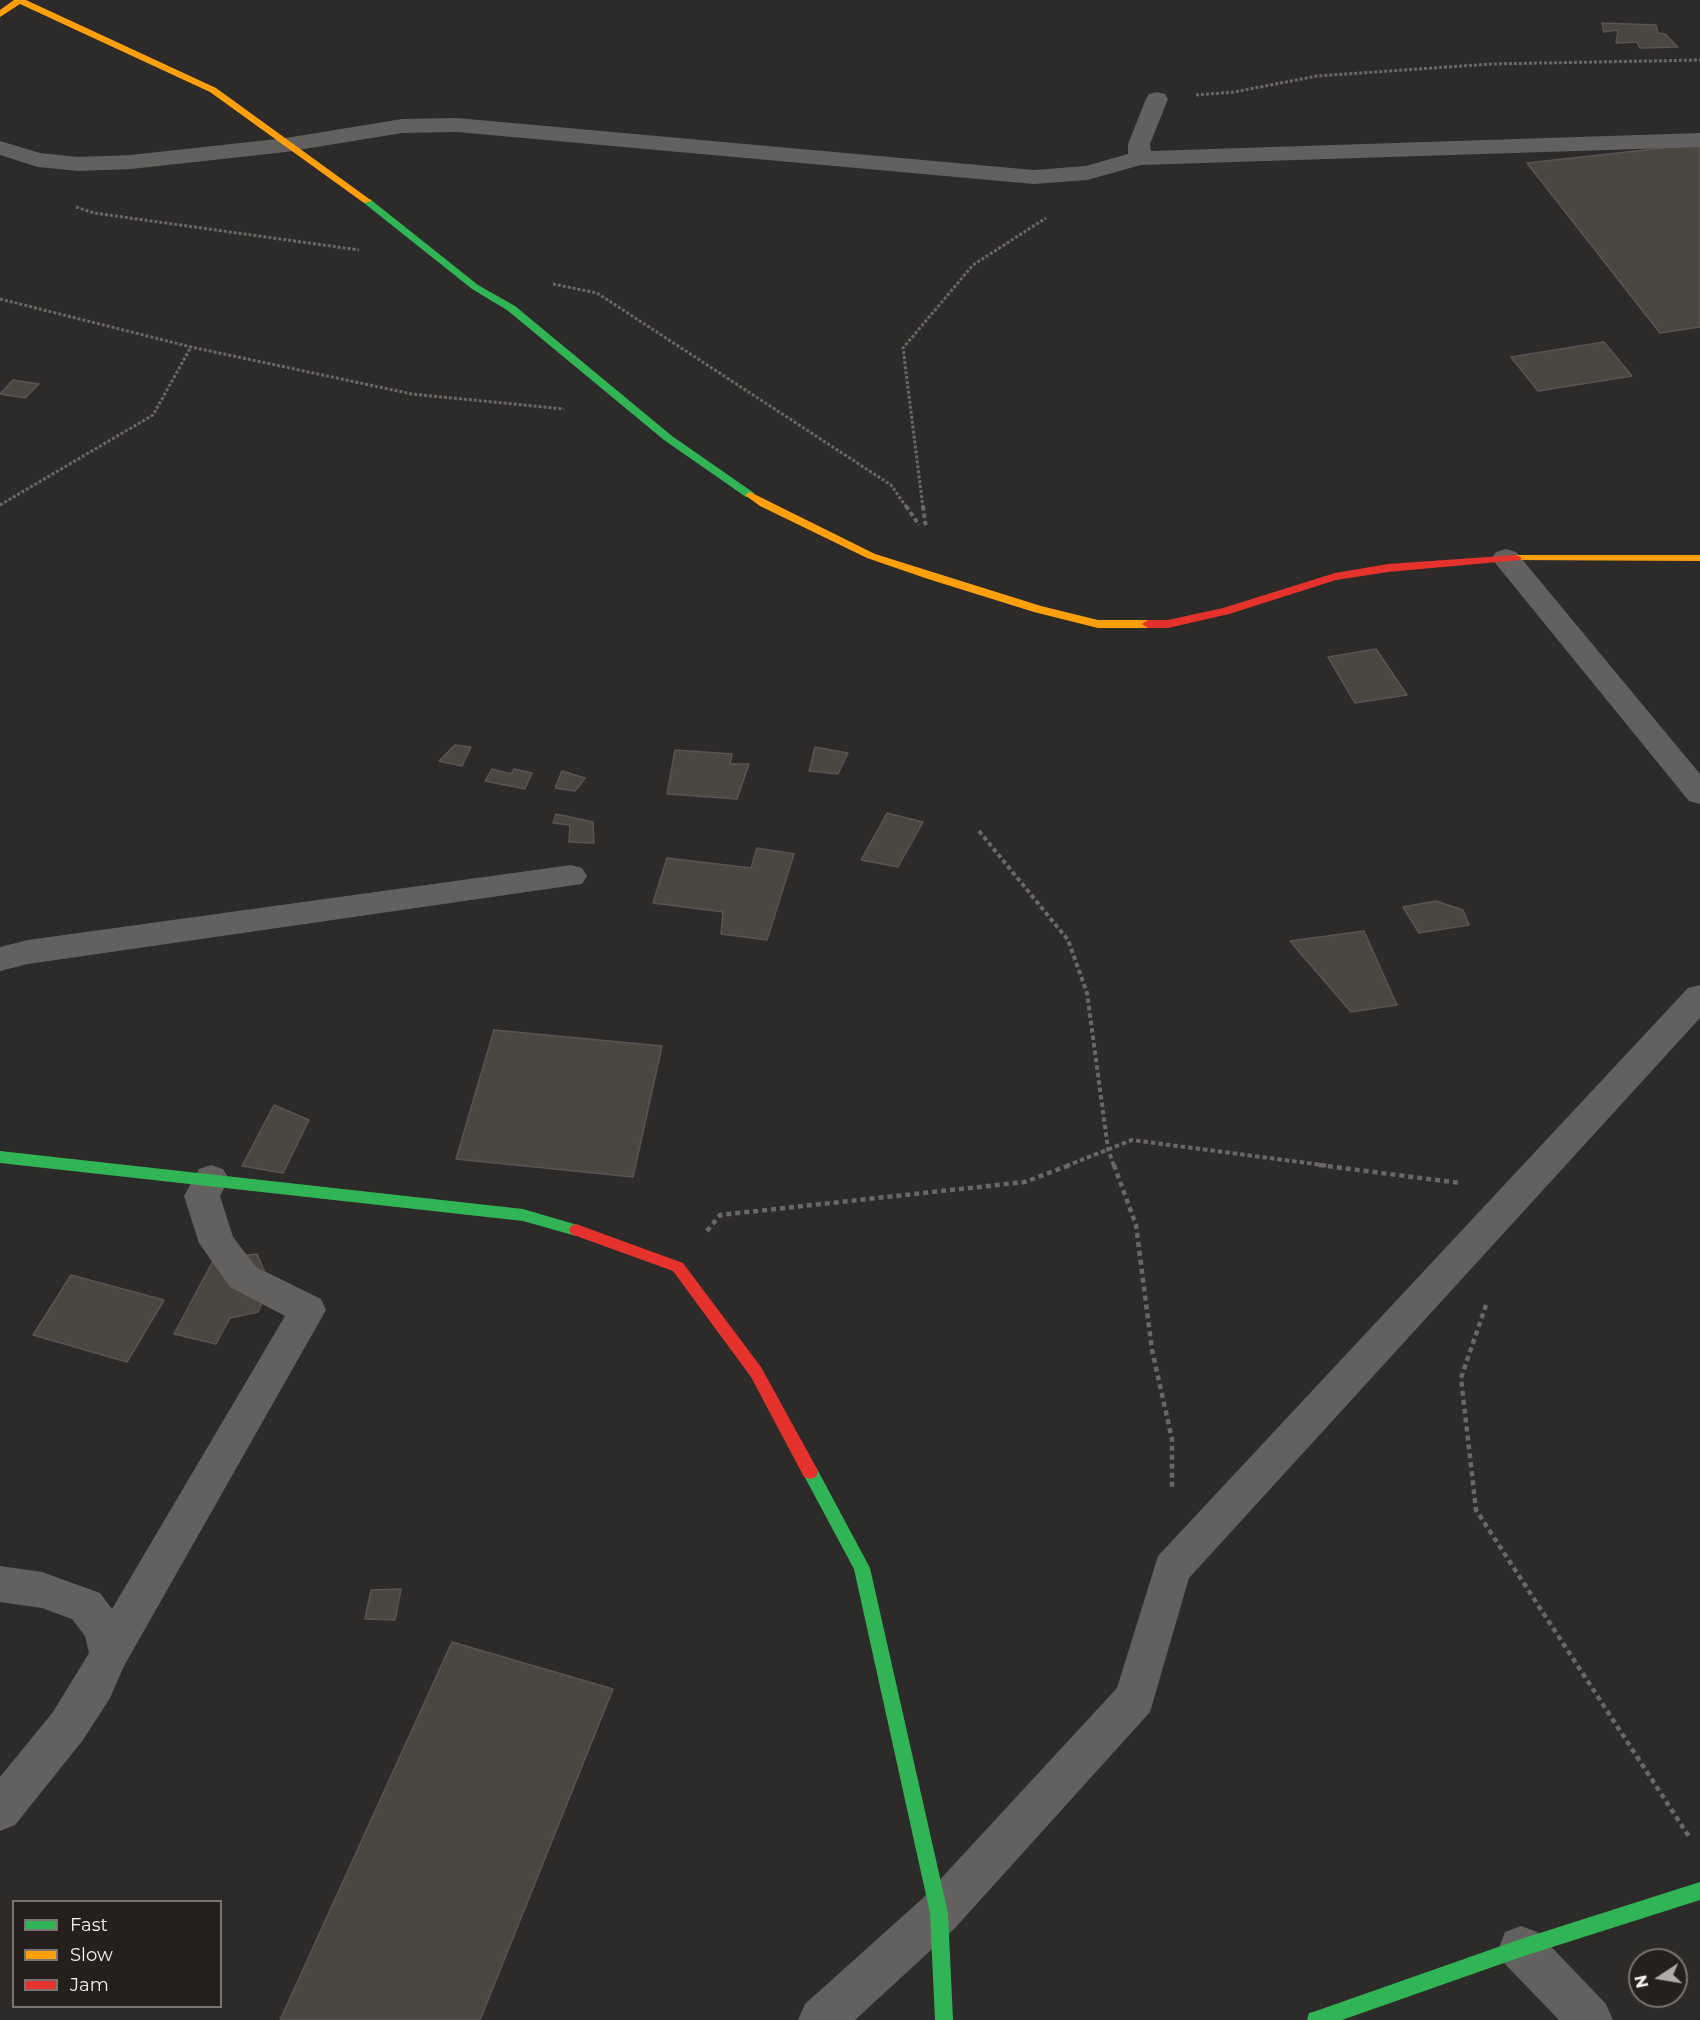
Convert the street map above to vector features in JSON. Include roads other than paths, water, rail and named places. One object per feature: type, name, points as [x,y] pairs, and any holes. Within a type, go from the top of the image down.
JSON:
[{"type":"street","points":[[0,14],[19,0],[213,90],[286,145],[388,216],[475,287],[511,308],[668,438],[764,504],[871,556],[932,576],[1038,609],[1098,624],[1168,624],[1225,611],[1335,577],[1388,568],[1506,558],[1700,558]]},
{"type":"street","points":[[1140,158],[1138,144],[1157,99]]},
{"type":"street","points":[[0,148],[38,160],[78,164],[131,162],[286,145],[402,126],[457,125],[1034,177],[1087,173],[1140,158],[1700,140]]},
{"type":"street","points":[[1506,558],[1700,794]]},
{"type":"street","points":[[0,959],[28,952],[571,876]]},
{"type":"street","points":[[821,2020],[939,1913],[1135,1698],[1172,1569],[1700,997]]},
{"type":"street","points":[[0,1157],[523,1215],[600,1237],[678,1268],[756,1372],[862,1568],[939,1913],[944,2020]]},
{"type":"street","points":[[0,1810],[68,1726],[95,1684],[109,1653],[308,1310],[243,1277],[217,1243],[201,1196],[211,1179]]},
{"type":"street","points":[[0,1584],[42,1590],[86,1606],[103,1629],[109,1653]]},
{"type":"street","points":[[1316,2020],[1521,1948],[1700,1891]]},
{"type":"street","points":[[1521,1948],[1590,2020]]}]
